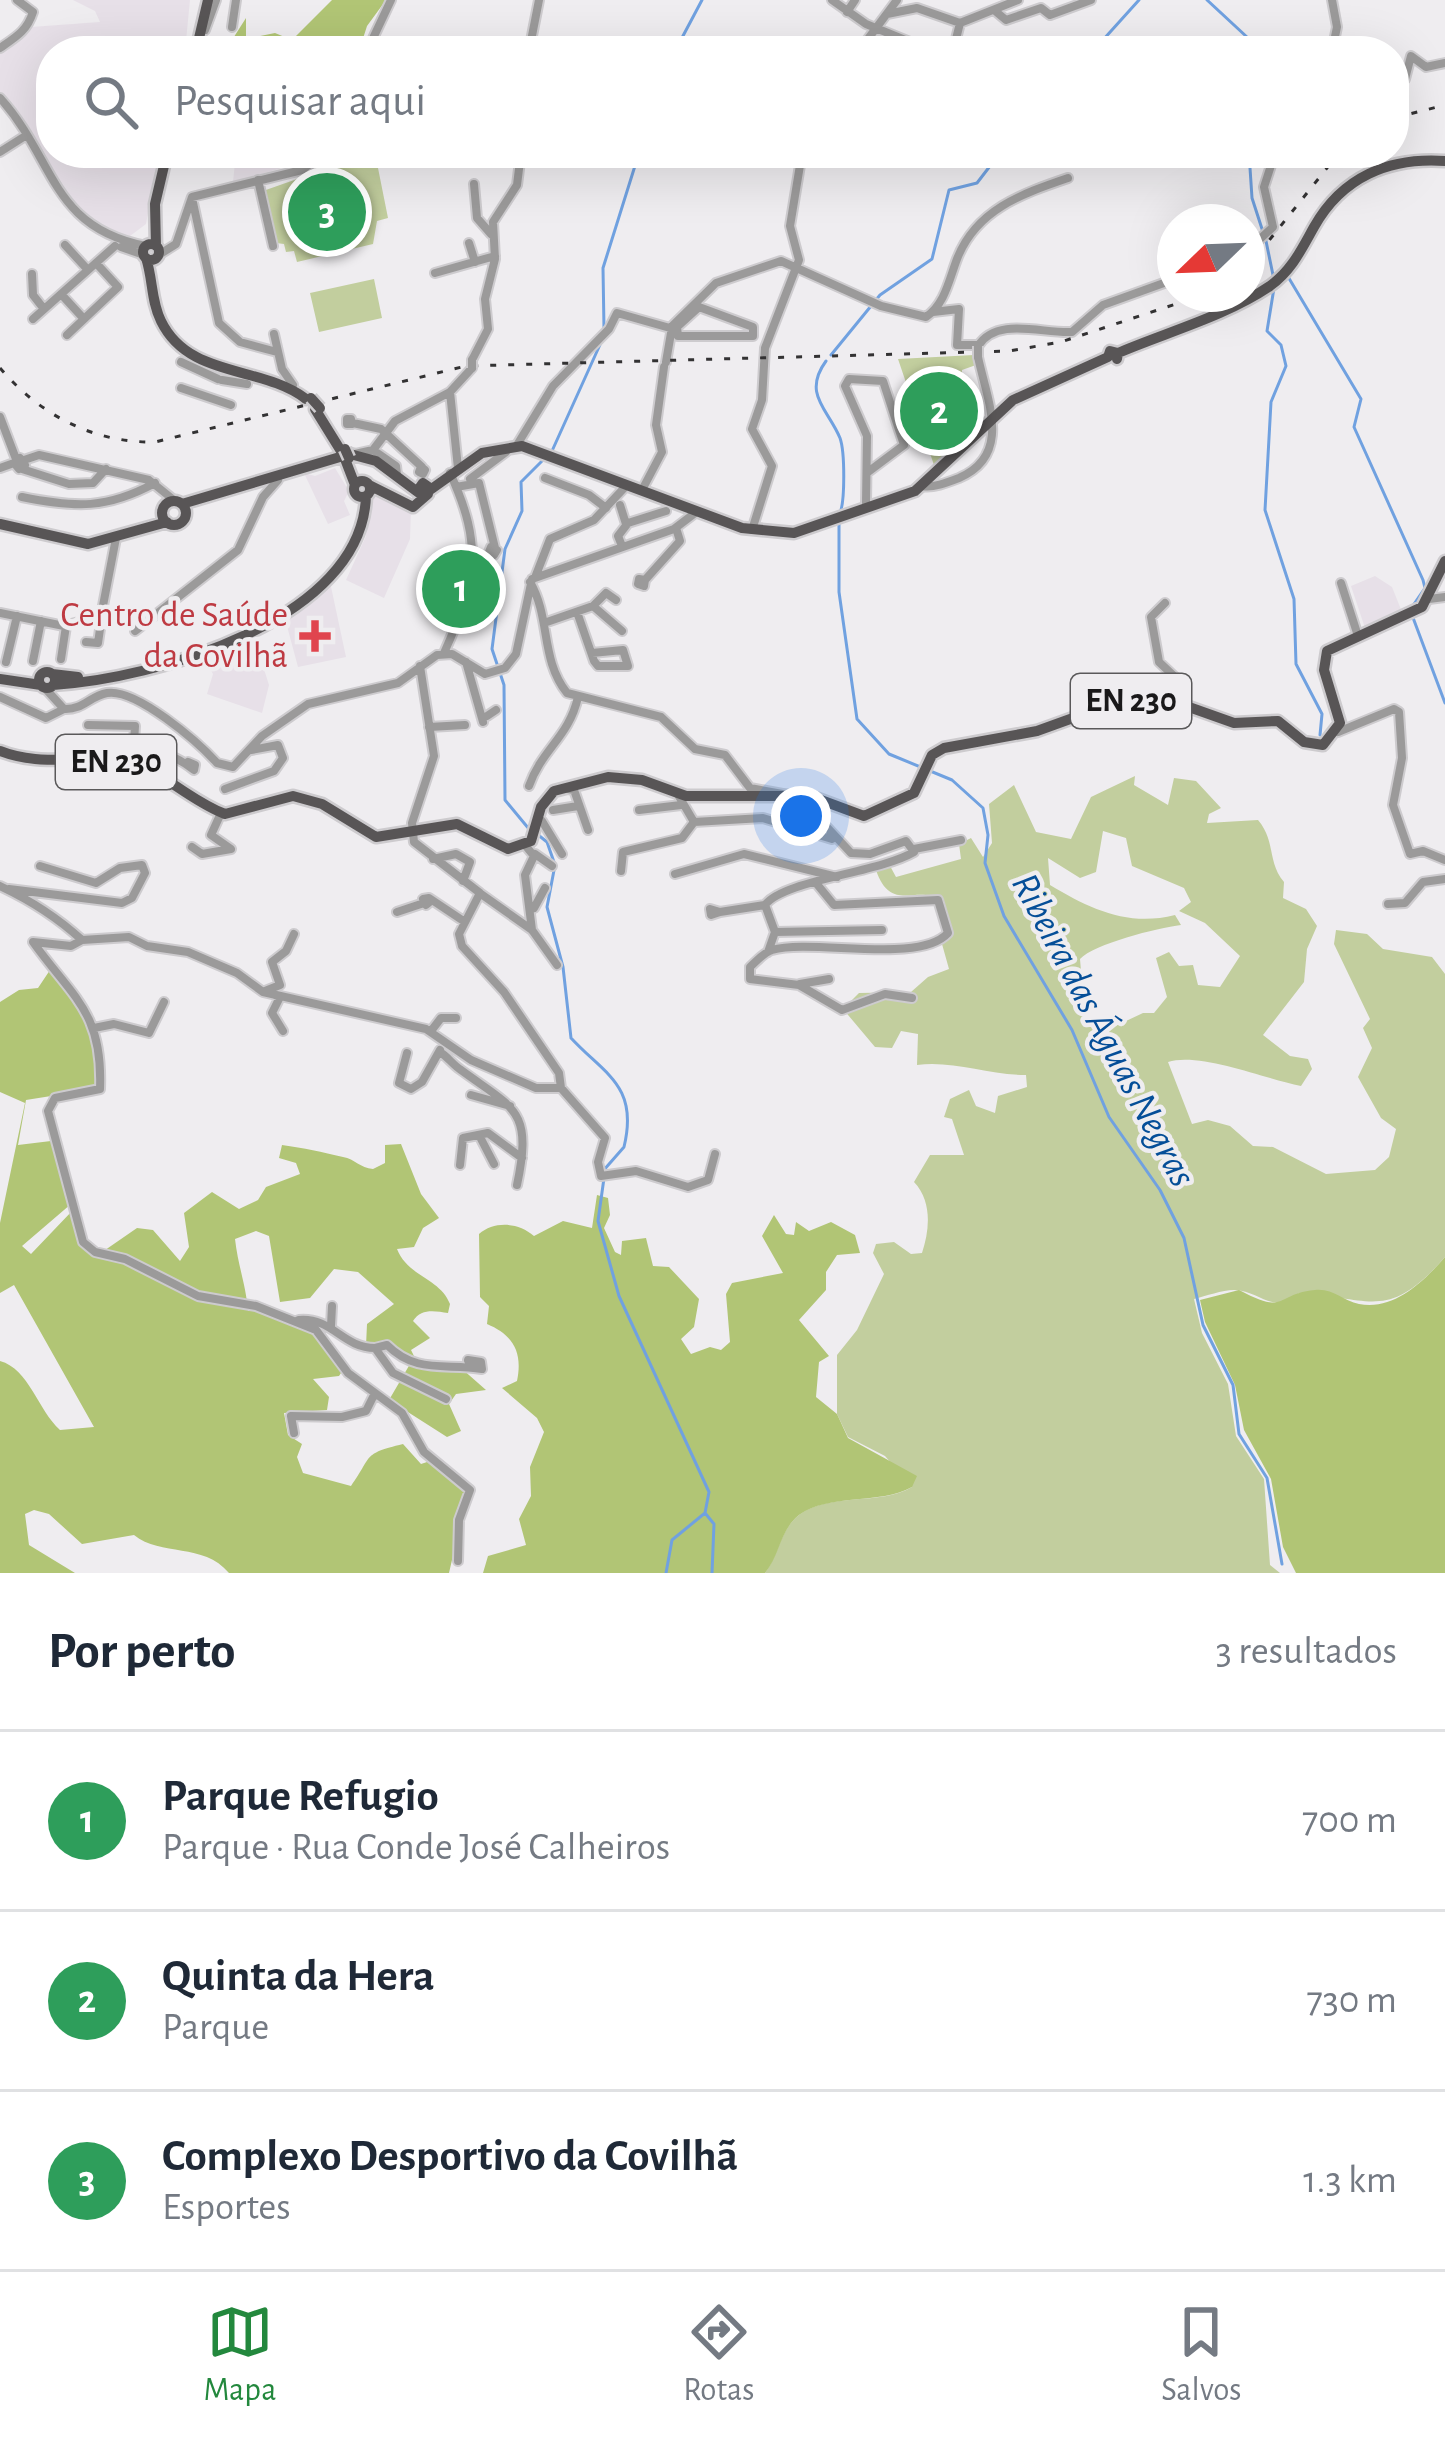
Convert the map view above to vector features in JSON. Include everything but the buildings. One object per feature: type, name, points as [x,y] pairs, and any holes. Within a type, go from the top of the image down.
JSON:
[{"type":"main road","points":[[200,36],[206,0]]},
{"type":"main road","points":[[198,36],[206,0]]},
{"type":"main road","points":[[1409,163],[1445,160]]},
{"type":"main road","points":[[161,168],[149,219],[165,329],[188,353],[221,375],[274,382],[313,404]]},
{"type":"main road","points":[[162,168],[151,252],[162,311],[183,344],[217,362],[280,374],[293,385],[313,404],[366,490],[406,506],[490,450],[514,448],[628,484],[687,512],[794,533],[840,520],[922,486],[992,418],[1032,389],[1256,294],[1294,263],[1326,208],[1352,183],[1382,168]]},
{"type":"main road","points":[[0,522],[92,537],[347,454],[431,486]]},
{"type":"main road","points":[[0,522],[81,543],[116,538],[173,510],[278,480],[315,464]]},
{"type":"main road","points":[[2,671],[47,682],[107,672],[204,647],[245,630],[342,557],[358,524],[366,490]]},
{"type":"main road","points":[[1338,732],[1323,660],[1334,646],[1412,614],[1429,599],[1445,561]]},
{"type":"main road","name":"EN 230","points":[[0,751],[29,760],[130,765],[175,781],[220,813],[293,796],[322,805],[376,837],[457,824],[508,849],[534,836],[546,799],[571,783],[629,777],[679,799],[791,798],[864,816],[914,793],[935,752],[961,742],[1036,731],[1114,702],[1173,701],[1234,723],[1282,722],[1310,746],[1323,745],[1338,732]]},
{"type":"street","points":[[0,48],[25,30],[33,12],[17,0]]},
{"type":"street","points":[[232,27],[236,0]]},
{"type":"street","points":[[374,36],[391,0]]},
{"type":"street","points":[[532,36],[538,0]]},
{"type":"street","points":[[832,0],[896,36]]},
{"type":"street","points":[[847,12],[854,0]]},
{"type":"street","points":[[871,36],[897,0],[907,10]]},
{"type":"street","points":[[887,14],[917,8],[960,23],[1018,0]]},
{"type":"street","points":[[994,10],[1006,20],[1041,8],[1050,15],[1090,0]]},
{"type":"street","points":[[1332,0],[1337,36]]},
{"type":"street","points":[[957,36],[960,23]]},
{"type":"street","points":[[1409,64],[1411,56],[1426,67],[1445,63]]},
{"type":"street","points":[[0,101],[36,161]]},
{"type":"street","points":[[0,101],[36,155]]},
{"type":"street","points":[[0,152],[22,138]]},
{"type":"street","points":[[40,168],[67,213],[116,246],[151,252],[173,248],[192,197]]},
{"type":"street","points":[[45,168],[78,218],[108,238],[151,252]]},
{"type":"street","points":[[192,197],[305,168]]},
{"type":"street","points":[[373,450],[401,416],[450,392],[472,364],[488,329],[485,298],[495,256],[496,215],[517,185],[519,168]]},
{"type":"street","points":[[754,525],[772,466],[752,429],[762,400],[767,342],[797,266],[790,226],[800,168]]},
{"type":"street","points":[[1265,234],[1273,226],[1264,187],[1270,168]]},
{"type":"street","points":[[933,312],[979,222],[1025,194],[1068,178]]},
{"type":"street","points":[[258,180],[273,246]]},
{"type":"street","points":[[474,184],[476,214],[492,235]]},
{"type":"street","points":[[192,197],[224,332],[239,342],[278,352]]},
{"type":"street","points":[[181,228],[197,228]]},
{"type":"street","points":[[67,335],[118,287],[100,259],[104,241]]},
{"type":"street","points":[[469,243],[475,262]]},
{"type":"street","points":[[65,245],[88,270]]},
{"type":"street","points":[[33,319],[116,246]]},
{"type":"street","points":[[435,273],[495,256]]},
{"type":"street","points":[[642,490],[662,452],[656,424],[673,332],[716,283],[778,262],[797,266],[915,318],[959,309],[957,345],[978,349],[1002,330],[1072,332],[1103,304],[1157,285]]},
{"type":"street","points":[[32,274],[32,291],[44,309]]},
{"type":"street","points":[[61,294],[84,319]]},
{"type":"street","points":[[673,332],[693,310],[701,308],[753,327],[753,336]]},
{"type":"street","points":[[458,487],[514,448],[553,386],[623,311],[673,332],[753,336],[767,342]]},
{"type":"street","points":[[274,334],[280,374]]},
{"type":"street","points":[[922,486],[962,477],[992,445],[992,418],[978,349]]},
{"type":"street","points":[[181,362],[247,384]]},
{"type":"street","points":[[213,400],[221,375]]},
{"type":"street","points":[[866,508],[867,436],[845,386],[849,379],[883,382],[904,446],[868,472]]},
{"type":"street","points":[[182,388],[231,405]]},
{"type":"street","points":[[450,392],[431,486],[479,483],[495,548]]},
{"type":"street","points":[[0,417],[19,463],[69,484],[93,483],[98,470]]},
{"type":"street","points":[[353,423],[385,432],[422,467]]},
{"type":"street","points":[[347,454],[373,450],[396,466],[400,478]]},
{"type":"street","points":[[0,468],[37,454],[142,478],[164,490],[173,510]]},
{"type":"street","points":[[868,459],[880,466]]},
{"type":"street","points":[[142,478],[142,491]]},
{"type":"street","points":[[545,478],[589,495],[606,508]]},
{"type":"street","points":[[134,631],[170,609],[238,550],[262,497],[278,480]]},
{"type":"street","points":[[22,497],[87,508],[155,483]]},
{"type":"street","points":[[444,653],[484,674],[501,670],[516,654],[533,579],[550,539],[579,528],[628,484]]},
{"type":"street","points":[[0,697],[46,718],[118,692],[138,700],[221,766],[238,764],[308,704],[391,686],[444,653],[473,579],[468,520],[458,487]]},
{"type":"street","points":[[620,505],[626,524]]},
{"type":"street","points":[[622,546],[618,536],[626,524],[666,512]]},
{"type":"street","points":[[533,579],[676,528],[687,512]]},
{"type":"street","points":[[468,520],[489,515]]},
{"type":"street","points":[[645,580],[680,542],[676,528]]},
{"type":"street","points":[[86,642],[98,643],[116,538]]},
{"type":"street","points":[[533,579],[552,670],[567,693],[661,717],[695,749],[729,758],[750,788],[791,798],[800,814],[824,824],[833,840]]},
{"type":"street","points":[[1340,583],[1358,636]]},
{"type":"street","points":[[544,622],[593,606],[606,593],[616,600]]},
{"type":"street","points":[[1429,599],[1445,598]]},
{"type":"street","points":[[1165,603],[1151,617],[1159,662],[1176,680],[1173,701]]},
{"type":"street","points":[[593,606],[622,631]]},
{"type":"street","points":[[577,612],[592,653],[603,670],[628,667],[623,650],[592,653]]},
{"type":"street","points":[[0,613],[66,626],[102,615],[136,613],[146,620]]},
{"type":"street","points":[[2,671],[16,616]]},
{"type":"street","points":[[33,662],[41,622]]},
{"type":"street","points":[[61,659],[66,626]]},
{"type":"street","points":[[466,662],[486,716]]},
{"type":"street","points":[[420,665],[433,770],[411,834],[431,860],[532,930],[557,965]]},
{"type":"street","points":[[47,682],[54,703],[64,709]]},
{"type":"street","points":[[529,786],[535,765],[570,728],[578,697]]},
{"type":"street","points":[[1338,732],[1394,709],[1401,715],[1400,742],[1410,745],[1402,758],[1393,805],[1410,854],[1423,850],[1445,860]]},
{"type":"street","points":[[88,724],[135,725],[134,742]]},
{"type":"street","points":[[429,727],[465,725]]},
{"type":"street","points":[[82,740],[134,742],[188,762]]},
{"type":"street","points":[[123,741],[130,765]]},
{"type":"street","points":[[224,788],[274,771],[283,758],[278,745],[251,750]]},
{"type":"street","points":[[532,930],[525,875],[549,801],[572,788],[588,830]]},
{"type":"street","points":[[639,810],[679,799],[694,822]]},
{"type":"street","points":[[553,810],[578,806]]},
{"type":"street","points":[[192,847],[202,854],[231,849],[211,835],[220,813]]},
{"type":"street","points":[[621,872],[623,852],[682,838],[694,822],[763,818],[861,854],[901,842],[914,849],[962,840]]},
{"type":"street","points":[[534,836],[562,854]]},
{"type":"street","points":[[534,836],[552,866]]},
{"type":"street","points":[[720,912],[765,904],[782,889],[844,878],[910,855],[914,849]]},
{"type":"street","points":[[431,860],[456,854],[470,862],[463,881]]},
{"type":"street","points":[[674,874],[697,872],[744,854],[844,878]]},
{"type":"street","points":[[4,888],[122,903],[137,892],[145,873],[142,865],[132,863],[96,883],[40,866]]},
{"type":"street","points":[[1388,904],[1405,903],[1420,884],[1445,879]]},
{"type":"street","points":[[768,952],[884,948],[938,941],[948,933],[938,900],[841,906],[827,901],[816,883]]},
{"type":"street","points":[[4,888],[34,909],[55,915],[80,940]]},
{"type":"street","points":[[532,909],[545,888]]},
{"type":"street","points":[[480,893],[465,922],[461,946],[504,992],[559,1073],[560,1088],[601,1130],[606,1146],[598,1172],[606,1177],[637,1171],[692,1186],[708,1180],[715,1154]]},
{"type":"street","points":[[397,912],[428,902],[465,922]]},
{"type":"street","points":[[765,904],[775,932],[768,952],[750,967],[750,979],[799,985],[829,979]]},
{"type":"street","points":[[775,932],[882,930]]},
{"type":"street","points":[[264,992],[280,985],[272,962],[286,951],[294,934]]},
{"type":"street","points":[[283,1031],[272,1011],[280,997],[188,952],[147,946],[129,937],[33,942],[86,1005],[94,1028],[100,1089],[55,1098],[48,1111],[85,1245],[210,1300],[256,1306],[316,1330],[348,1373],[407,1420],[424,1452],[471,1493],[459,1520],[458,1561]]},
{"type":"street","points":[[799,985],[842,1010],[885,994],[912,998]]},
{"type":"street","points":[[264,992],[431,1031],[471,1060],[536,1088],[560,1088]]},
{"type":"street","points":[[94,1028],[115,1024],[149,1033],[164,1002]]},
{"type":"street","points":[[431,1031],[441,1018],[456,1018]]},
{"type":"street","points":[[407,1053],[397,1075],[399,1083],[411,1089],[422,1082],[440,1052],[441,1037]]},
{"type":"street","points":[[440,1052],[512,1107],[520,1124],[522,1158],[517,1184]]},
{"type":"street","points":[[481,1087],[503,1097]]},
{"type":"street","points":[[471,1095],[512,1107]]},
{"type":"street","points":[[460,1165],[460,1141],[478,1135],[497,1136],[515,1158],[522,1158]]},
{"type":"street","points":[[478,1135],[494,1164]]},
{"type":"street","points":[[331,1326],[332,1306]]},
{"type":"street","points":[[297,1320],[320,1320],[350,1342],[387,1346],[406,1362],[421,1366],[482,1369],[481,1362],[468,1360]]},
{"type":"street","points":[[375,1348],[393,1373],[446,1399]]},
{"type":"street","points":[[294,1433],[291,1416],[342,1417],[366,1411],[375,1393]]},
{"type":"shaded area","points":[[73,0],[190,0],[186,36],[36,36],[36,150],[0,94],[0,52],[31,27],[100,22],[95,11]]},
{"type":"shaded area","points":[[48,168],[156,168],[146,224],[122,242],[105,236],[69,201]]},
{"type":"shaded area","points":[[234,168],[282,168],[233,182]]},
{"type":"shaded area","points":[[335,468],[349,491],[344,501],[350,515],[328,524],[304,473],[315,476]]},
{"type":"shaded area","points":[[375,493],[411,509],[410,539],[384,598],[346,580],[366,536],[368,499]]},
{"type":"shaded area","points":[[1375,576],[1392,587],[1402,612],[1365,628],[1351,586]]},
{"type":"shaded area","name":"Centro de Saúde da Covilhã","points":[[330,582],[346,657],[298,667],[284,615]]},
{"type":"shaded area","points":[[247,644],[258,650],[269,685],[262,713],[207,694],[213,674],[205,660]]},
{"type":"green space","points":[[332,0],[386,0],[364,36],[296,36]]},
{"type":"green space","points":[[246,18],[246,36],[235,36]]},
{"type":"green space","points":[[319,168],[378,168],[388,218],[377,221],[373,244],[297,262],[294,251],[286,252],[284,244],[276,243],[263,191]]},
{"type":"green space","points":[[374,279],[382,318],[319,332],[310,293]]},
{"type":"green space","points":[[974,355],[976,365],[962,370],[960,412],[965,438],[935,468],[898,359]]},
{"type":"green space","points":[[1135,776],[1134,785],[1168,805],[1174,778],[1196,781],[1221,808],[1209,814],[1207,823],[1258,820],[1284,882],[1283,898],[1306,909],[1317,926],[1307,949],[1304,982],[1263,1035],[1290,1056],[1308,1059],[1312,1069],[1301,1086],[1215,1063],[1168,1062],[1192,1124],[1208,1120],[1230,1126],[1253,1146],[1273,1147],[1326,1174],[1375,1170],[1389,1157],[1396,1129],[1381,1118],[1358,1077],[1372,1048],[1363,1028],[1370,1019],[1334,944],[1336,930],[1367,934],[1383,949],[1432,957],[1445,974],[1445,1257],[1408,1291],[1378,1301],[1299,1293],[1274,1302],[1234,1290],[1194,1299],[1202,1333],[1228,1384],[1236,1436],[1264,1479],[1270,1565],[1280,1573],[765,1573],[799,1515],[825,1504],[885,1496],[912,1487],[885,1456],[848,1437],[837,1414],[837,1355],[857,1330],[884,1274],[873,1253],[876,1244],[894,1242],[911,1254],[922,1253],[928,1216],[914,1182],[930,1155],[964,1155],[952,1119],[944,1117],[950,1099],[969,1090],[976,1106],[995,1113],[998,1096],[1027,1087],[1026,1075],[917,1065],[918,1034],[901,1031],[892,1048],[875,1047],[843,1009],[859,993],[911,992],[928,977],[949,969],[942,944],[951,929],[944,909],[926,895],[894,894],[876,870],[889,864],[896,877],[961,859],[959,844],[971,838],[983,857],[992,843],[989,804],[1014,785],[1036,832],[1071,839],[1091,797]],"holes":[[[1103,831],[1126,838],[1132,866],[1184,888],[1191,902],[1179,911],[1205,923],[1240,956],[1220,987],[1198,985],[1193,965],[1179,966],[1169,952],[1156,958],[1167,997],[1154,1013],[1143,1013],[1109,1029],[1085,1018],[1080,959],[1112,942],[1181,925],[1175,915],[1125,917],[1080,902],[1050,885],[1048,858],[1080,878],[1096,872]]]},
{"type":"green space","points":[[50,970],[85,1022],[99,1084],[95,1089],[26,1100],[18,1145],[51,1141],[71,1204],[22,1246],[31,1254],[73,1210],[81,1244],[95,1257],[137,1228],[153,1230],[180,1261],[189,1247],[184,1213],[212,1192],[239,1209],[258,1200],[266,1187],[300,1174],[296,1163],[279,1158],[282,1145],[347,1158],[373,1169],[385,1163],[385,1145],[401,1144],[421,1194],[439,1218],[423,1228],[414,1247],[397,1249],[450,1304],[448,1313],[429,1311],[416,1317],[413,1321],[430,1338],[411,1350],[418,1364],[461,1368],[486,1390],[456,1394],[449,1404],[461,1431],[447,1437],[389,1400],[410,1364],[389,1346],[366,1346],[367,1324],[394,1304],[358,1272],[334,1269],[310,1298],[280,1302],[269,1236],[256,1231],[235,1239],[248,1311],[291,1319],[314,1336],[343,1370],[339,1376],[313,1379],[329,1397],[327,1410],[284,1413],[288,1435],[302,1444],[297,1457],[303,1473],[351,1486],[374,1454],[403,1444],[421,1464],[430,1461],[468,1490],[449,1573],[229,1573],[207,1557],[157,1546],[134,1535],[82,1544],[49,1514],[34,1510],[25,1514],[29,1545],[75,1573],[0,1573],[0,1361],[19,1372],[60,1430],[94,1427],[14,1285],[0,1293],[0,1223],[25,1103],[0,1092],[0,1002],[19,990],[38,988]]},
{"type":"green space","points":[[597,1195],[608,1198],[610,1215],[604,1228],[615,1252],[621,1255],[622,1241],[646,1238],[653,1266],[669,1267],[699,1299],[694,1327],[681,1339],[691,1354],[710,1347],[721,1350],[730,1342],[726,1294],[732,1283],[783,1273],[762,1236],[774,1215],[786,1234],[794,1235],[796,1222],[809,1231],[831,1222],[855,1235],[860,1253],[837,1255],[826,1272],[826,1290],[799,1320],[829,1356],[819,1362],[816,1397],[837,1414],[848,1438],[917,1476],[912,1487],[885,1496],[825,1504],[799,1515],[765,1573],[483,1573],[488,1556],[526,1545],[519,1519],[531,1496],[530,1467],[544,1432],[537,1418],[502,1388],[517,1381],[517,1353],[510,1339],[487,1324],[489,1306],[480,1297],[479,1234],[506,1225],[534,1236],[563,1221],[592,1228]]},
{"type":"green space","points":[[1445,1257],[1445,1573],[1296,1573],[1283,1547],[1271,1479],[1244,1430],[1235,1385],[1205,1322],[1200,1300],[1239,1290],[1274,1302],[1321,1290],[1359,1304],[1384,1303],[1418,1284]]},
{"type":"waterway","points":[[683,36],[702,0]]},
{"type":"waterway","name":"Ribeira das Águas Negras","points":[[1107,36],[1139,0]]},
{"type":"waterway","points":[[1207,0],[1246,36]]},
{"type":"waterway","points":[[604,329],[603,268],[634,168]]},
{"type":"waterway","name":"Ribeira das Águas Negras","points":[[831,355],[880,295],[932,259],[949,190],[977,183],[988,168]]},
{"type":"waterway","points":[[1250,168],[1254,204]]},
{"type":"waterway","points":[[1266,241],[1273,275]]},
{"type":"waterway","points":[[1287,275],[1361,399],[1354,427],[1425,588],[1412,607]]},
{"type":"waterway","points":[[1274,288],[1267,331],[1281,345],[1286,366],[1271,402],[1265,510],[1294,599],[1296,664],[1322,714],[1320,735]]},
{"type":"waterway","points":[[552,451],[603,338]]},
{"type":"waterway","name":"Ribeira das Águas Negras","points":[[826,361],[816,383],[819,401],[842,445],[840,513]]},
{"type":"waterway","points":[[529,829],[505,800],[504,685],[492,649],[505,549],[522,511],[521,482],[544,459]]},
{"type":"waterway","name":"Ribeira das Águas Negras","points":[[839,523],[839,592],[857,719],[889,754],[952,780],[983,808],[988,835],[985,863],[1004,916],[1072,1030],[1109,1117],[1160,1190],[1184,1238],[1203,1325],[1233,1385],[1239,1434],[1267,1478],[1282,1564]]},
{"type":"waterway","points":[[1412,615],[1445,703]]},
{"type":"waterway","points":[[537,834],[547,842],[555,865],[547,907],[563,967],[571,1038],[616,1083],[627,1109],[624,1147],[603,1171]]},
{"type":"waterway","points":[[604,1178],[598,1221],[619,1296],[709,1492],[705,1513],[672,1540],[666,1573]]},
{"type":"waterway","points":[[705,1513],[714,1524],[712,1573]]},
{"type":"railway","points":[[1409,114],[1445,105]]},
{"type":"railway","points":[[1265,246],[1327,168]]},
{"type":"railway","points":[[0,368],[32,400],[69,423],[110,437],[155,442],[466,366],[1009,351],[1061,342],[1157,310]]},
{"type":"place","name":"Complexo Desportivo da Covilhã","points":[[327,212]]},
{"type":"place","name":"Quinta da Hera","points":[[939,411]]},
{"type":"place","name":"Parque Refugio","points":[[461,589]]},
{"type":"place","name":"Centro de Saúde da Covilhã","points":[[315,636]]}]
